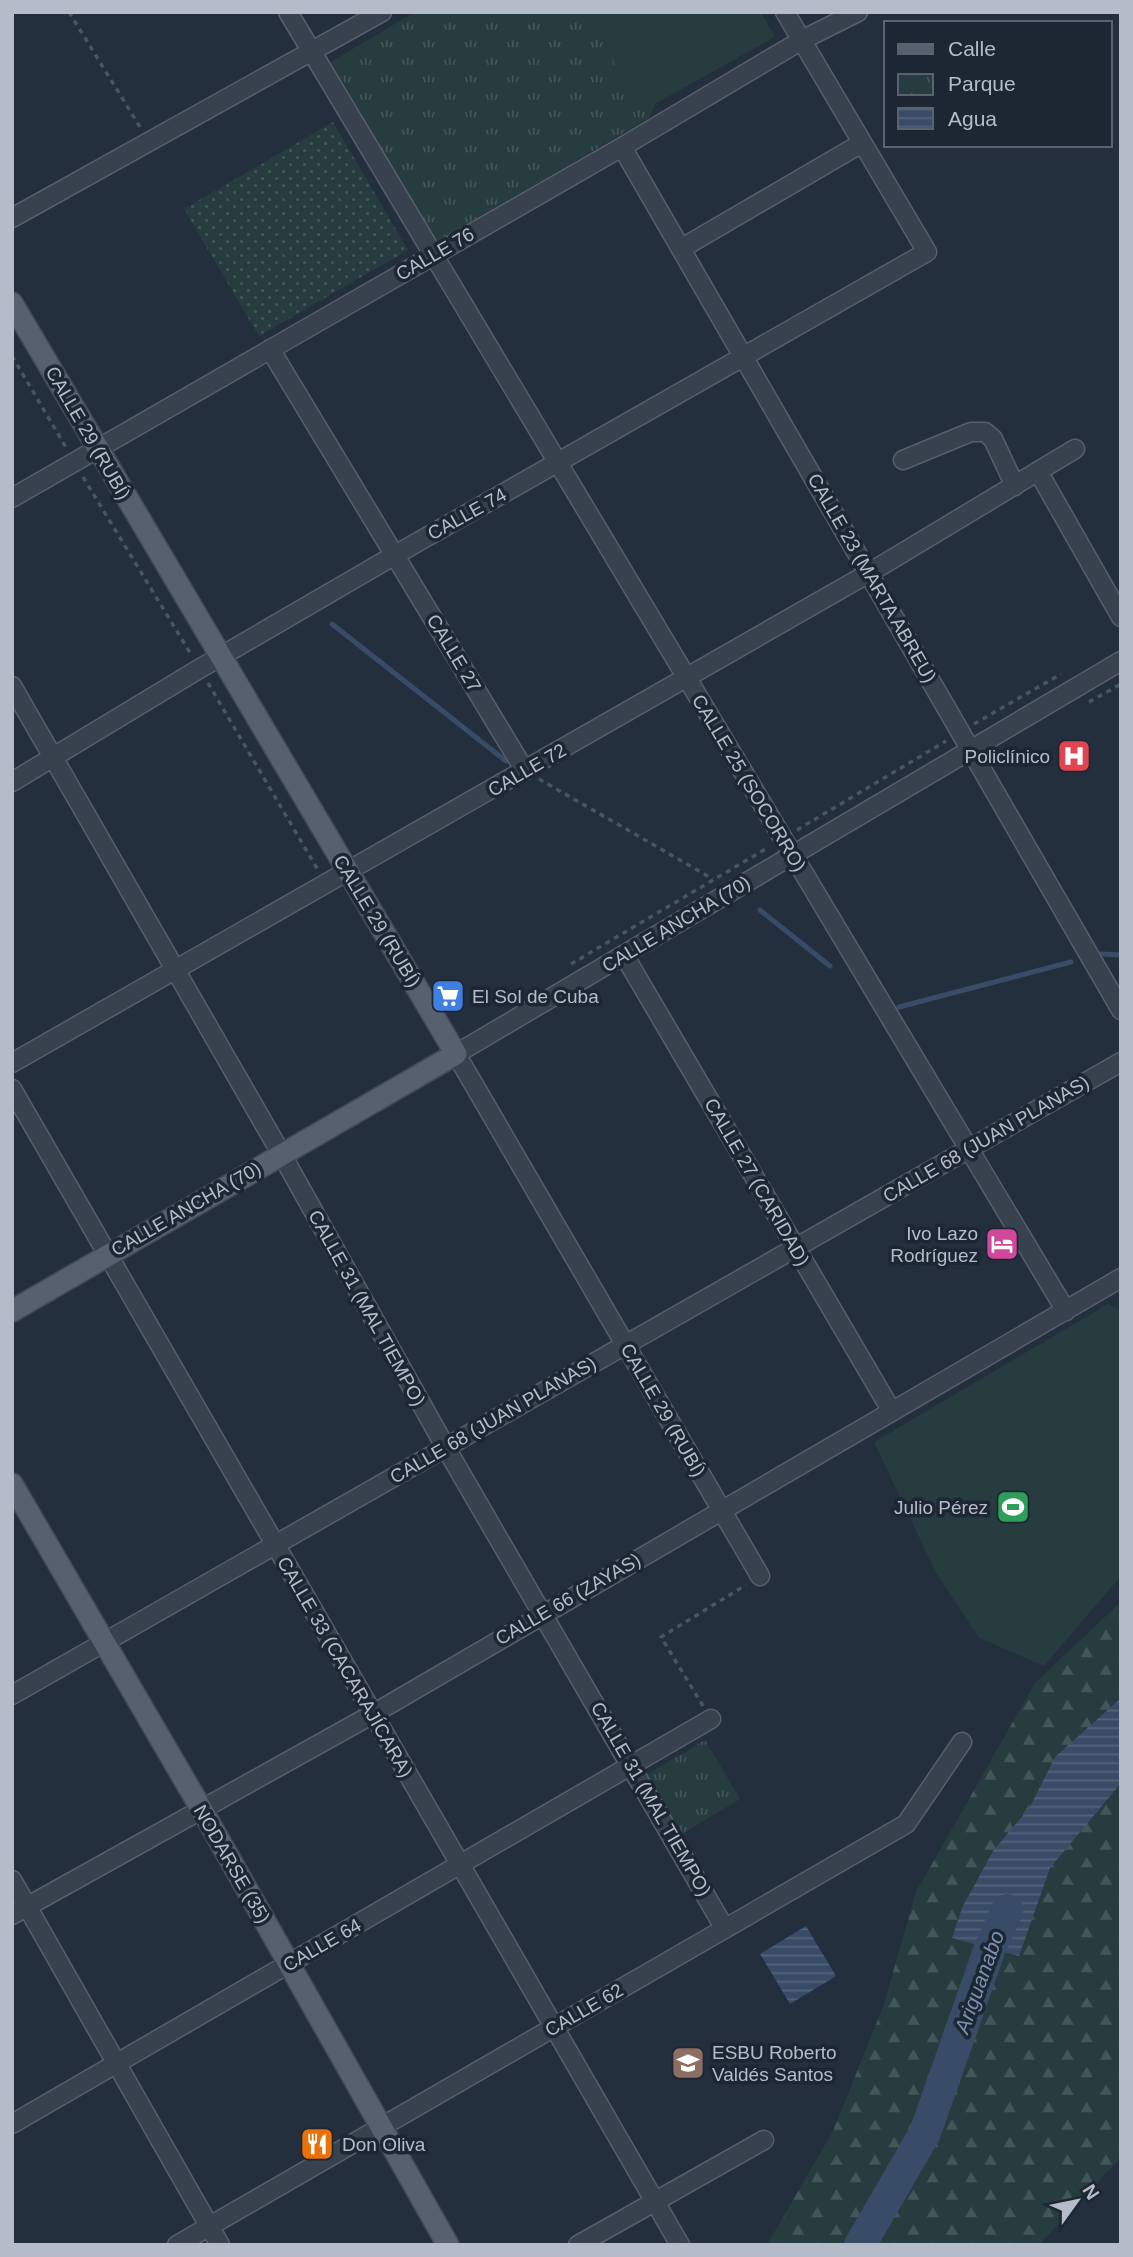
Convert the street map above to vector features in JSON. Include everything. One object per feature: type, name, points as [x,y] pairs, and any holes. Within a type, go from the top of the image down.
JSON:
[{"type":"main road","name":"CALLE 29 (RUBÍ)","points":[[12,303],[456,1054]]},
{"type":"main road","name":"CALLE ANCHA (70)","points":[[12,1311],[456,1054]]},
{"type":"main road","name":"NODARSE (35)","points":[[12,1484],[202,1810],[449,2245]]},
{"type":"street","name":"CALLE 25 (SOCORRO)","points":[[288,12],[1066,1311]]},
{"type":"street","points":[[12,218],[382,12]]},
{"type":"street","points":[[682,248],[862,143],[785,12]]},
{"type":"street","name":"CALLE 76","points":[[12,498],[622,147],[802,40],[858,12]]},
{"type":"street","name":"CALLE 74","points":[[12,782],[395,555],[926,252],[862,143]]},
{"type":"street","name":"CALLE 23 (MARTA ABREU)","points":[[622,147],[1121,1010]]},
{"type":"street","name":"CALLE 27","points":[[270,349],[525,771]]},
{"type":"street","points":[[903,460],[971,432],[985,432],[993,439],[1015,486]]},
{"type":"street","name":"CALLE 72","points":[[12,1063],[869,573],[1075,449]]},
{"type":"street","points":[[1039,473],[1121,617]]},
{"type":"street","name":"CALLE ANCHA (70)","points":[[456,1054],[1121,661]]},
{"type":"street","name":"CALLE 31 (MAL TIEMPO)","points":[[12,686],[282,1154],[446,1448],[725,1929]]},
{"type":"street","name":"CALLE 27 (CARIDAD)","points":[[624,955],[891,1410]]},
{"type":"street","name":"CALLE 29 (RUBÍ)","points":[[456,1054],[760,1576]]},
{"type":"street","name":"CALLE 68 (JUAN PLANAS)","points":[[12,1695],[1121,1062]]},
{"type":"street","name":"CALLE 33 (CACARAJÍCARA)","points":[[12,1089],[680,2245]]},
{"type":"street","name":"CALLE 66 (ZAYAS)","points":[[20,1911],[373,1714],[1121,1278]]},
{"type":"street","name":"CALLE 64","points":[[12,2124],[711,1719]]},
{"type":"street","name":"CALLE 62","points":[[177,2245],[906,1824],[962,1742]]},
{"type":"street","points":[[12,1880],[20,1911],[117,2063],[220,2245]]},
{"type":"street","points":[[578,2245],[764,2140]]},
{"type":"path","points":[[69,12],[149,142]]},
{"type":"path","points":[[12,356],[326,884]]},
{"type":"path","points":[[525,771],[713,879]]},
{"type":"path","points":[[711,1719],[661,1637],[760,1576]]},
{"type":"green space","points":[[415,12],[611,12],[605,43],[626,90],[655,104],[649,118],[437,242],[331,62]]},
{"type":"green space","points":[[611,12],[761,12],[775,37],[655,104],[626,90],[605,43]]},
{"type":"green space","points":[[333,122],[408,250],[259,336],[184,209]]},
{"type":"green space","name":"Julio Pérez","points":[[1108,1304],[1121,1310],[1121,1576],[1044,1666],[979,1638],[936,1573],[874,1442]]},
{"type":"green space","points":[[1121,1602],[1121,2157],[1039,2245],[767,2245],[833,2131],[883,2007],[916,1892],[1035,1683]]},
{"type":"green space","points":[[705,1740],[740,1799],[682,1834],[646,1775]]},
{"type":"water","points":[[1121,1698],[1121,1783],[1050,1868],[1019,1956],[952,1938],[962,1908],[993,1851],[1030,1807],[1055,1757]]},
{"type":"water","points":[[806,1926],[836,1976],[790,2004],[760,1954]]},
{"type":"waterway","points":[[332,624],[506,761]]},
{"type":"waterway","points":[[760,910],[830,966]]},
{"type":"waterway","points":[[1101,954],[1121,955]]},
{"type":"waterway","points":[[899,1007],[1071,962]]},
{"type":"waterway","name":"Ariguanabo","points":[[860,2245],[925,2133],[990,1948],[1007,1910]]},
{"type":"place","name":"Policlínico","points":[[1074,756]]},
{"type":"place","name":"El Sol de Cuba","points":[[448,996]]},
{"type":"place","name":"Ivo Lazo Rodríguez","points":[[1002,1244]]},
{"type":"place","name":"Julio Pérez","points":[[1013,1507]]},
{"type":"place","name":"ESBU Roberto Valdés Santos","points":[[688,2063]]},
{"type":"place","name":"Don Oliva","points":[[317,2144]]}]
